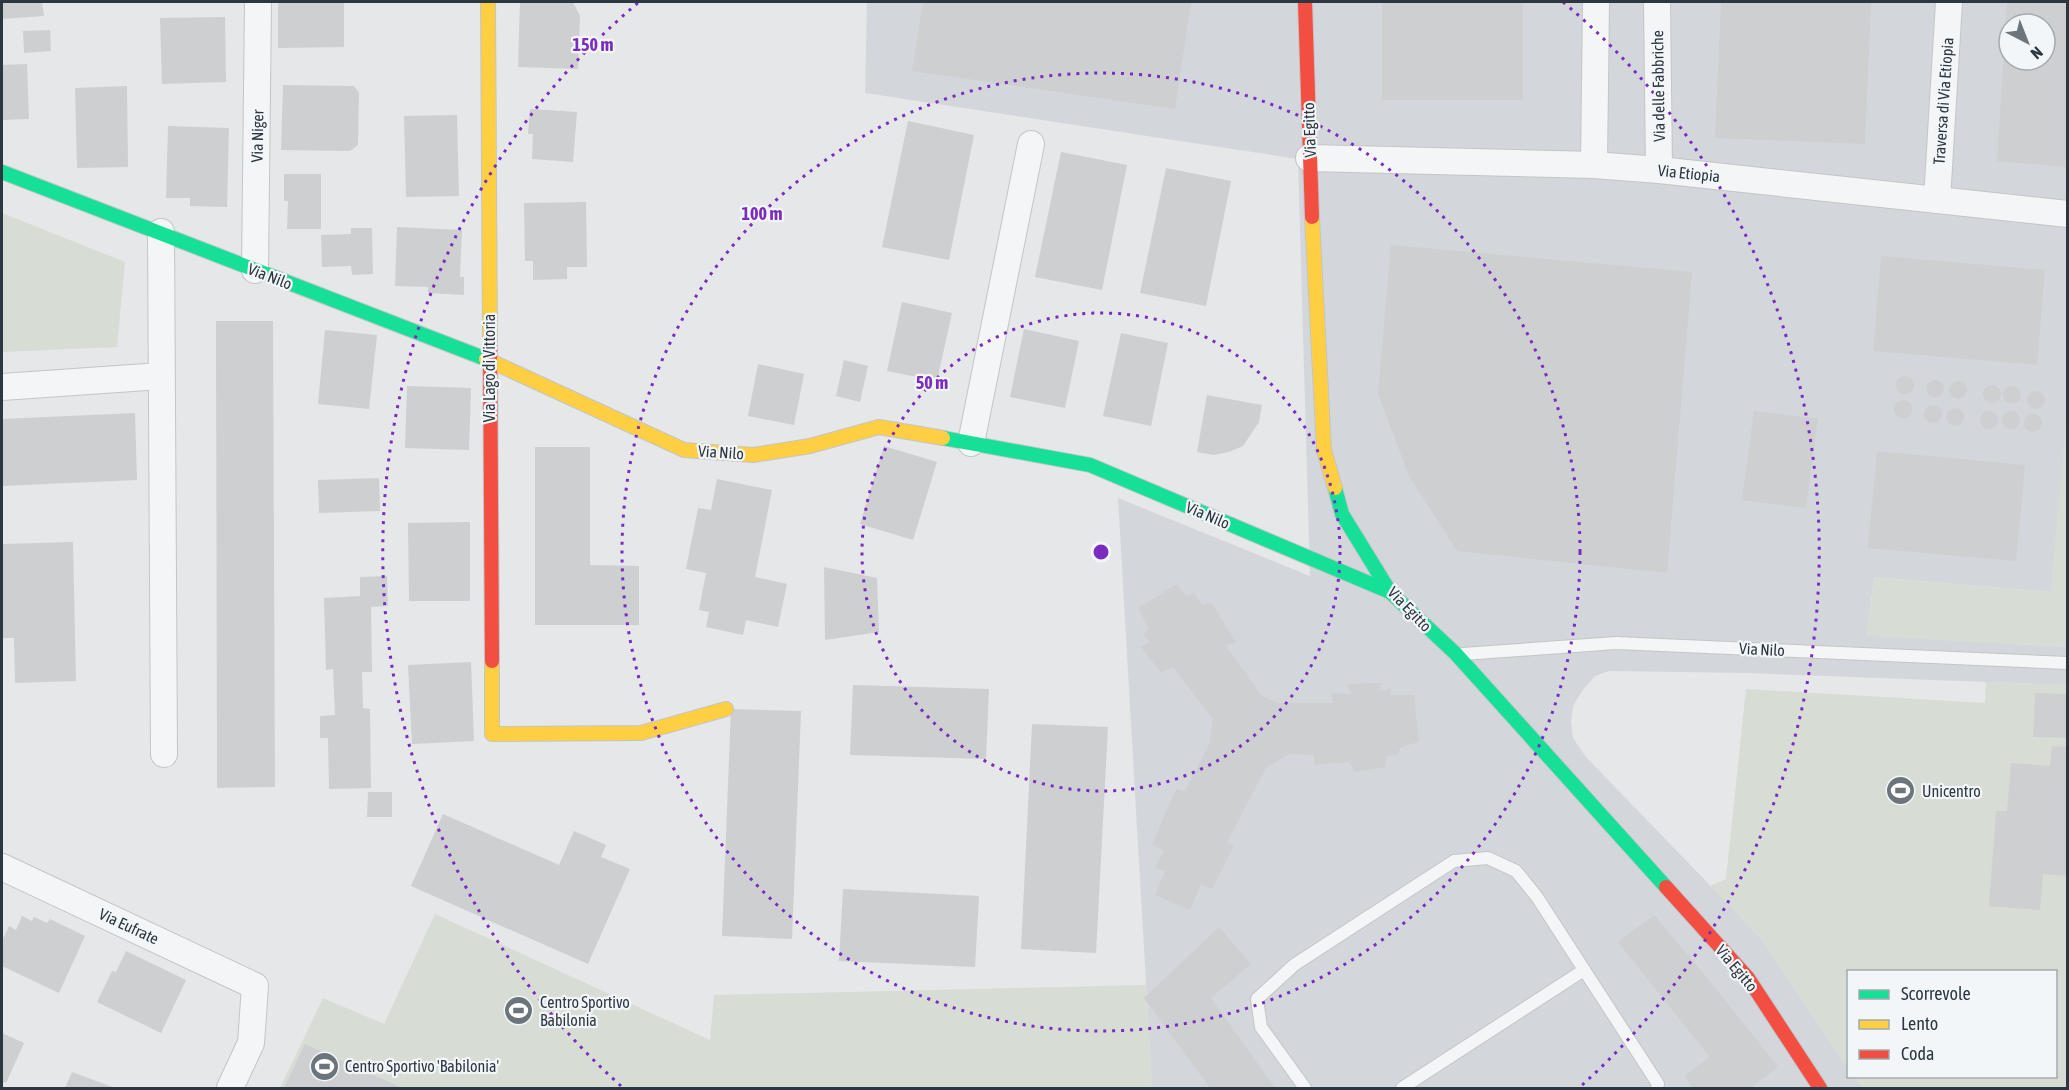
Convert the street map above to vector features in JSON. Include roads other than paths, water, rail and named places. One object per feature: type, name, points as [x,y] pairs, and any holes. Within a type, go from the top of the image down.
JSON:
[{"type":"street","name":"Via Niger","points":[[255,270],[258,2]]},
{"type":"street","name":"Via Lago di Vittoria","points":[[488,2],[492,734],[641,733],[726,709]]},
{"type":"street","name":"Via Egitto","points":[[1305,2],[1309,158],[1324,450],[1342,514],[1390,592],[1456,654],[1748,978],[1820,1089]]},
{"type":"street","points":[[1593,165],[1596,2]]},
{"type":"street","name":"Via delle Fabbriche","points":[[1657,2],[1659,170]]},
{"type":"street","name":"Traversa di Via Etiopia","points":[[1937,200],[1949,2]]},
{"type":"street","points":[[971,443],[1030,144]]},
{"type":"street","name":"Via Etiopia","points":[[1309,158],[1593,165],[1659,170],[2067,214]]},
{"type":"street","name":"Via Nilo","points":[[2,172],[489,360],[684,450],[753,455],[810,446],[879,427],[1090,465],[1390,592]]},
{"type":"street","points":[[161,232],[164,754]]},
{"type":"street","points":[[2,387],[161,376]]},
{"type":"street","name":"Via Eufrate","points":[[2,867],[255,986],[251,1043],[230,1089]]},
{"type":"lane","name":"Via Nilo","points":[[1456,654],[1616,643],[2067,663]]},
{"type":"lane","points":[[1305,1089],[1261,1027],[1257,999],[1294,964],[1454,861],[1488,858],[1516,871],[1537,897],[1658,1084],[1657,1089]]},
{"type":"lane","points":[[1402,1089],[1584,970]]},
{"type":"place","name":"Unicentro","points":[[1901,791]]},
{"type":"place","name":"Centro Sportivo Babilonia","points":[[519,1011]]},
{"type":"place","name":"Centro Sportivo 'Babilonia'","points":[[324,1066]]}]
